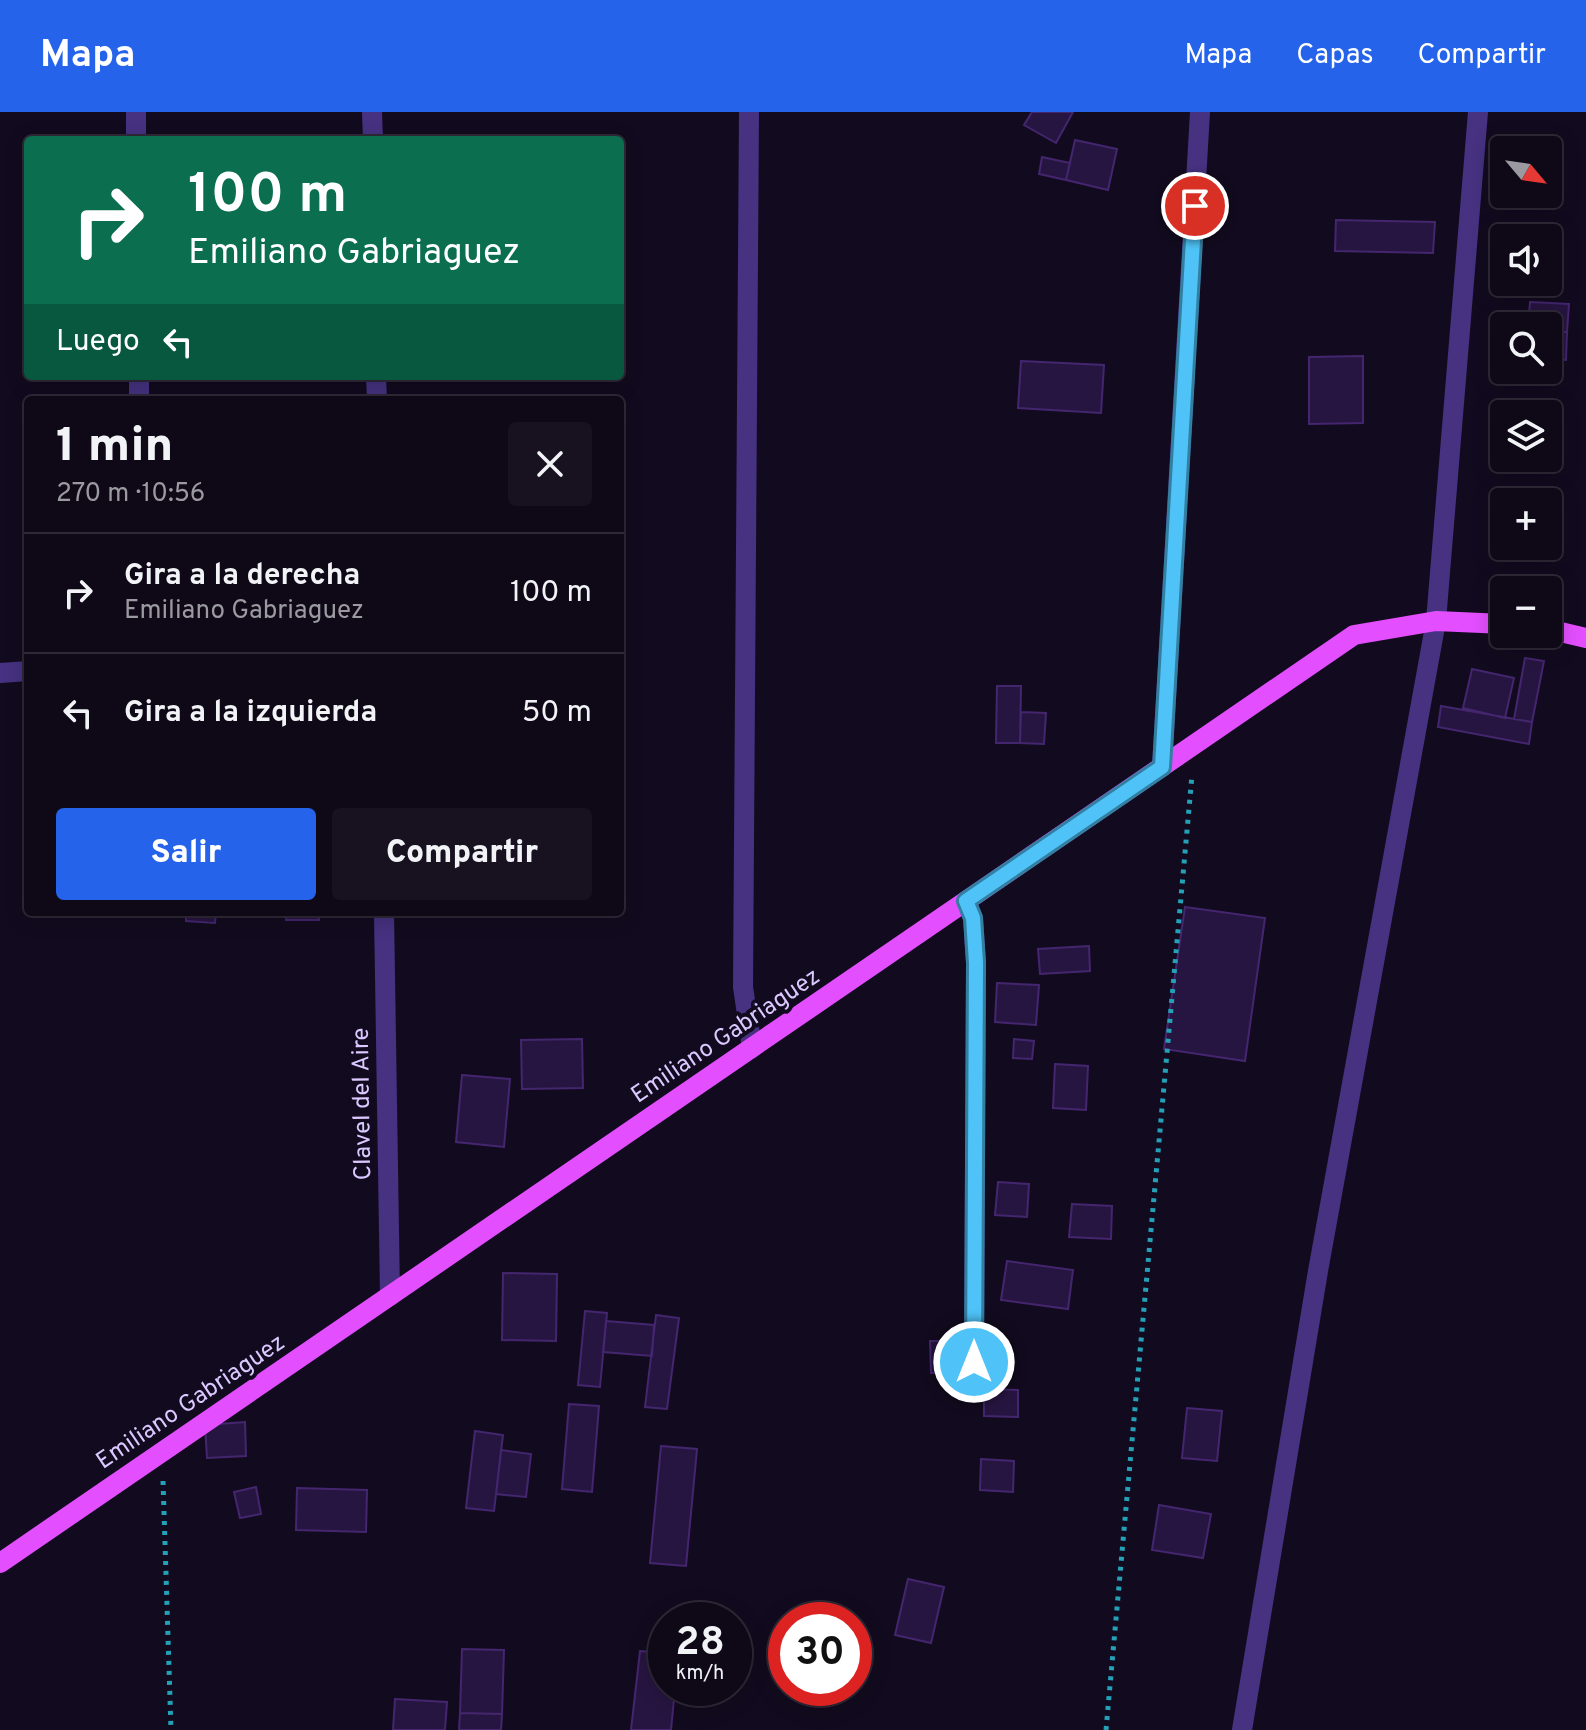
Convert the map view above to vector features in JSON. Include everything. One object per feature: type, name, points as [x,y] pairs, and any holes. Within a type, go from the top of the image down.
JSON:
[{"type":"main road","name":"Emiliano Gabriaguez","points":[[0,1563],[1354,635],[1436,621],[1490,623]]},
{"type":"main road","points":[[1562,632],[1586,638]]},
{"type":"street","points":[[136,112],[136,136]]},
{"type":"street","points":[[372,112],[373,136]]},
{"type":"street","points":[[749,112],[743,987],[752,1048]]},
{"type":"street","points":[[1162,767],[1200,112]]},
{"type":"street","points":[[1242,1730],[1318,1271],[1436,621],[1478,112]]},
{"type":"street","points":[[0,673],[24,671]]},
{"type":"street","points":[[966,901],[973,918],[976,963],[974,1362]]},
{"type":"street","name":"Clavel del Aire","points":[[384,916],[390,1296]]},
{"type":"path","points":[[1106,1730],[1194,745]]},
{"type":"path","points":[[162,1452],[171,1730]]},
{"type":"building","points":[[1032,112],[1073,112],[1056,143],[1024,125]]},
{"type":"building","points":[[1075,140],[1117,149],[1108,190],[1066,180]]},
{"type":"building","points":[[1042,157],[1070,163],[1066,180],[1039,174]]},
{"type":"building","points":[[1336,220],[1435,222],[1433,253],[1335,251]]},
{"type":"building","points":[[1530,302],[1569,304],[1567,332],[1562,332],[1562,312],[1529,312]]},
{"type":"building","points":[[1562,332],[1567,332],[1566,360],[1562,360]]},
{"type":"building","points":[[1363,356],[1363,423],[1309,424],[1309,357]]},
{"type":"building","points":[[1021,361],[1104,365],[1101,413],[1018,408]]},
{"type":"building","points":[[1525,658],[1544,661],[1532,722],[1514,719]]},
{"type":"building","points":[[1472,669],[1514,678],[1505,718],[1463,708]]},
{"type":"building","points":[[997,686],[1021,686],[1020,743],[996,743]]},
{"type":"building","points":[[1441,706],[1532,722],[1529,744],[1438,727]]},
{"type":"building","points":[[1021,712],[1046,713],[1044,744],[1020,743]]},
{"type":"building","points":[[1185,907],[1265,918],[1245,1061],[1164,1049]]},
{"type":"building","points":[[186,916],[216,916],[215,923],[186,921]]},
{"type":"building","points":[[286,916],[319,916],[319,920],[286,920]]},
{"type":"building","points":[[1089,946],[1090,971],[1040,974],[1038,949]]},
{"type":"building","points":[[997,983],[1039,985],[1036,1025],[995,1022]]},
{"type":"building","points":[[582,1039],[583,1088],[522,1089],[521,1040]]},
{"type":"building","points":[[1014,1039],[1034,1041],[1032,1059],[1013,1058]]},
{"type":"building","points":[[1055,1064],[1088,1066],[1086,1110],[1053,1108]]},
{"type":"building","points":[[462,1075],[510,1079],[504,1147],[456,1142]]},
{"type":"building","points":[[998,1182],[1029,1184],[1027,1217],[995,1215]]},
{"type":"building","points":[[1072,1204],[1112,1206],[1111,1239],[1069,1237]]},
{"type":"building","points":[[1007,1261],[1073,1270],[1068,1309],[1001,1300]]},
{"type":"building","points":[[503,1273],[557,1274],[556,1341],[502,1340]]},
{"type":"building","points":[[585,1311],[607,1313],[600,1387],[578,1385]]},
{"type":"building","points":[[656,1315],[679,1318],[667,1409],[645,1407]]},
{"type":"building","points":[[606,1321],[654,1325],[652,1356],[603,1352]]},
{"type":"building","points":[[930,1341],[948,1341],[948,1373],[931,1373]]},
{"type":"building","points":[[984,1389],[1018,1390],[1018,1417],[984,1416]]},
{"type":"building","points":[[569,1404],[599,1406],[592,1492],[562,1489]]},
{"type":"building","points":[[1187,1408],[1222,1411],[1217,1461],[1182,1458]]},
{"type":"building","points":[[245,1422],[246,1456],[207,1458],[205,1425]]},
{"type":"building","points":[[475,1431],[503,1435],[494,1511],[466,1508]]},
{"type":"building","points":[[661,1446],[697,1449],[686,1566],[650,1563]]},
{"type":"building","points":[[501,1450],[531,1454],[526,1497],[496,1494]]},
{"type":"building","points":[[981,1459],[1014,1461],[1013,1492],[980,1490]]},
{"type":"building","points":[[256,1487],[261,1514],[240,1518],[234,1492]]},
{"type":"building","points":[[297,1488],[367,1490],[366,1532],[296,1530]]},
{"type":"building","points":[[1159,1505],[1211,1514],[1203,1558],[1152,1550]]},
{"type":"building","points":[[908,1579],[944,1587],[931,1643],[895,1635]]},
{"type":"building","points":[[462,1649],[504,1650],[502,1714],[460,1713]]},
{"type":"building","points":[[640,1651],[648,1652],[648,1706],[673,1706],[671,1730],[631,1730]]},
{"type":"building","points":[[395,1699],[447,1702],[445,1730],[393,1730]]},
{"type":"building","points":[[460,1713],[502,1714],[501,1730],[459,1730]]},
{"type":"route","points":[[974,1362],[976,963],[973,918],[966,901],[1162,767],[1195,206]]}]
